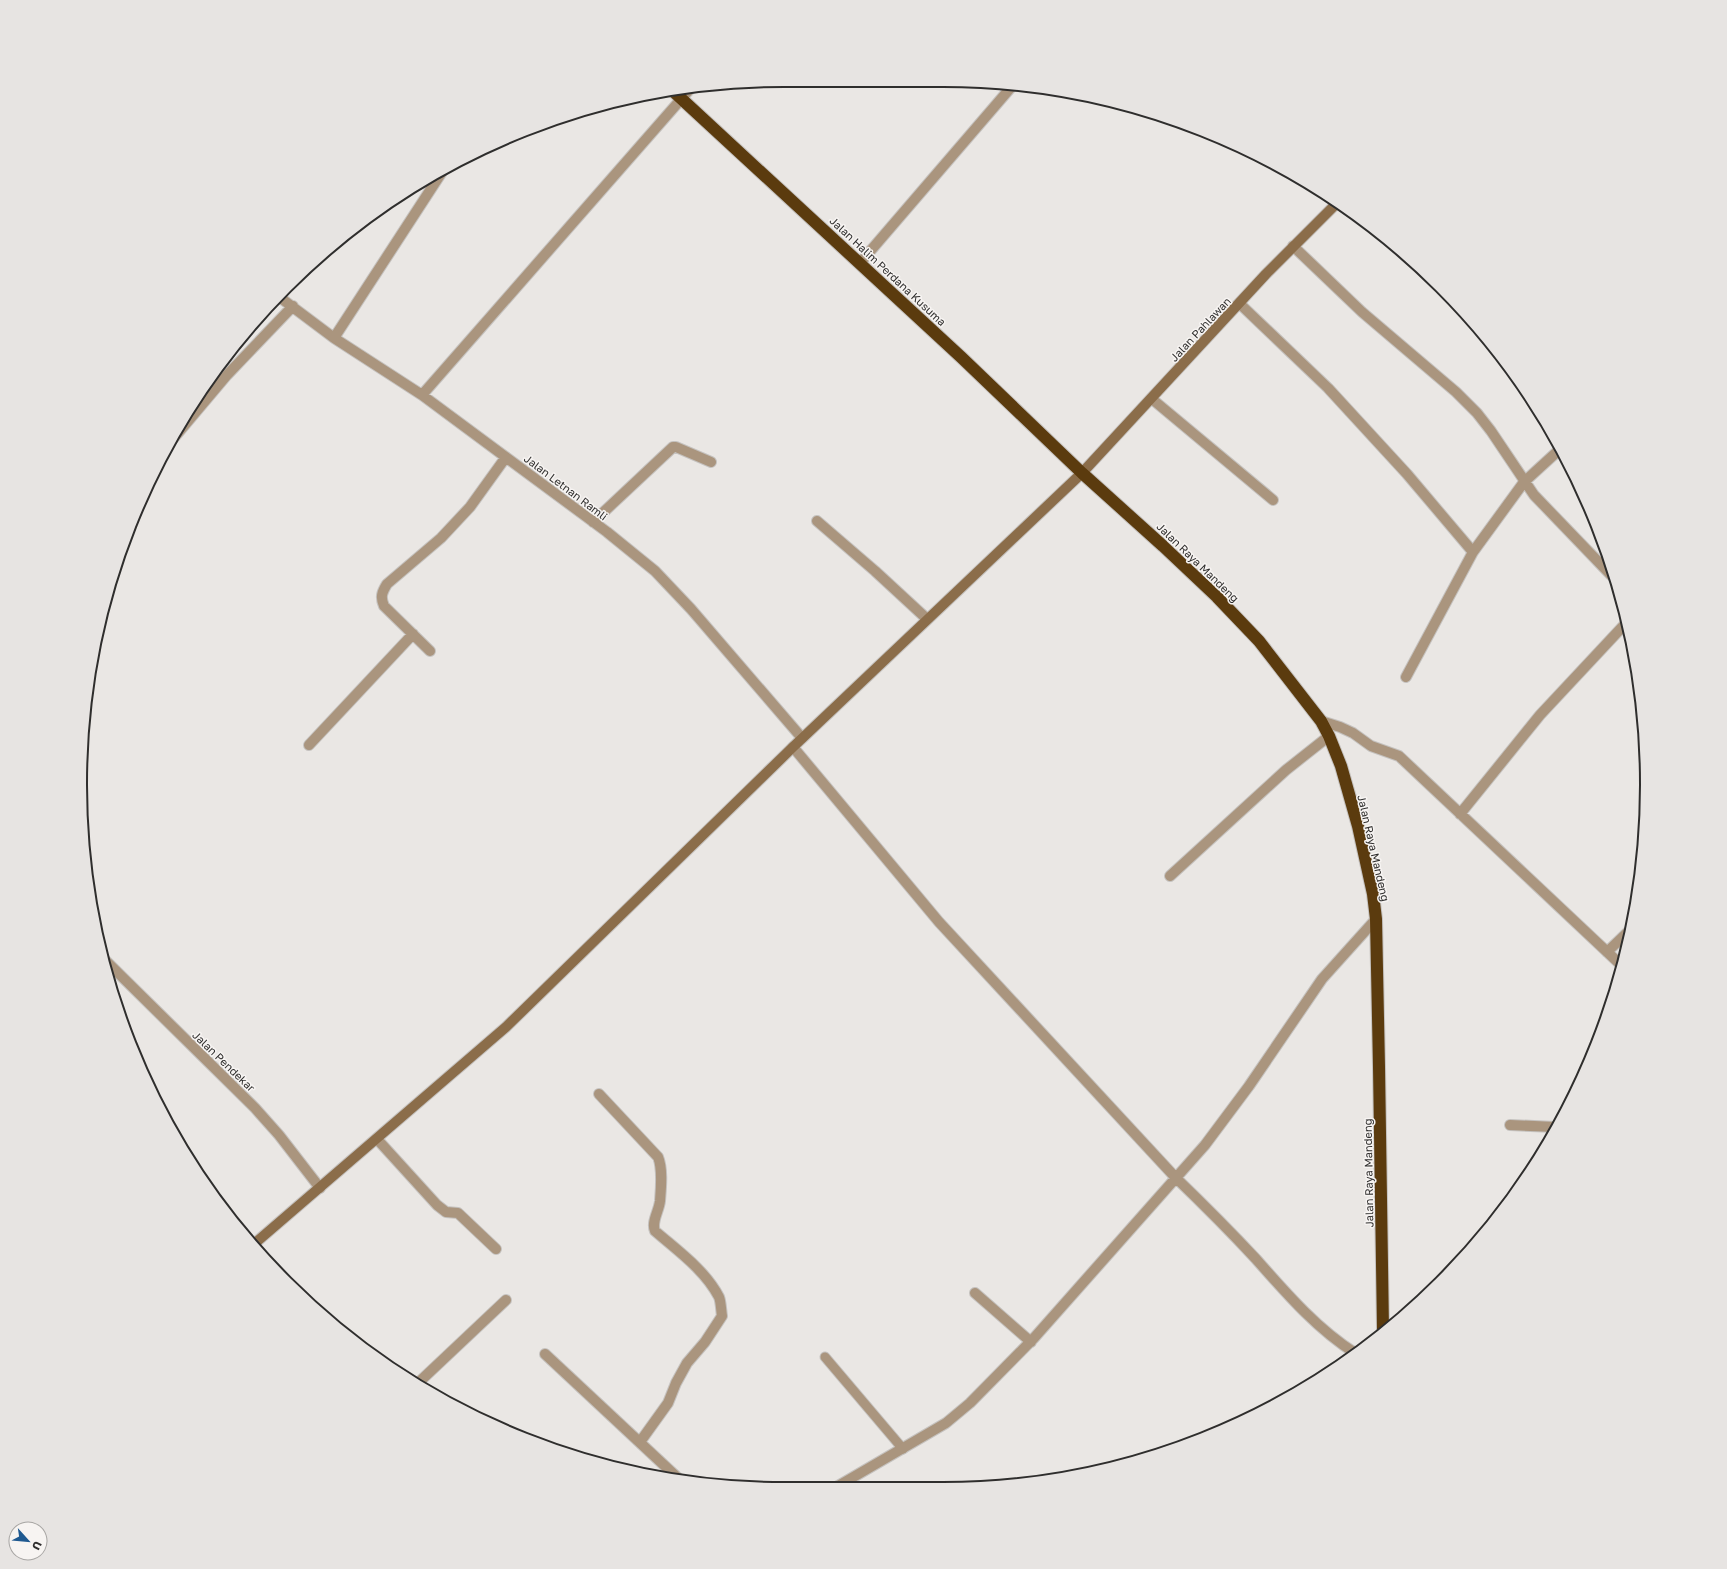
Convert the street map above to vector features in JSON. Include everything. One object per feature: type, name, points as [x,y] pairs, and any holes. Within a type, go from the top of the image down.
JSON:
[{"type":"highway","name":"Jalan Halim Perdana Kusuma","points":[[677,95],[961,357],[1082,473]]},
{"type":"highway","name":"Jalan Raya Mandeng","points":[[1082,473],[1163,546],[1259,641],[1321,721],[1340,766],[1358,826],[1373,894],[1376,919],[1380,1067],[1383,1325]]},
{"type":"main road","name":"Jalan Pahlawan","points":[[258,1241],[506,1027],[802,738],[1082,473],[1293,246],[1333,207]]},
{"type":"street","points":[[860,263],[1009,90]]},
{"type":"street","points":[[422,395],[677,96]]},
{"type":"street","points":[[334,338],[437,179]]},
{"type":"street","points":[[1293,246],[1362,312],[1456,392],[1477,413],[1491,431],[1534,495],[1605,568]]},
{"type":"street","name":"Jalan Letnan Ramli","points":[[283,300],[334,338],[422,395],[593,522],[655,571],[691,609],[802,738]]},
{"type":"street","points":[[1240,304],[1328,388],[1407,474],[1473,552]]},
{"type":"street","points":[[191,418],[228,375],[292,306]]},
{"type":"street","points":[[1152,399],[1273,500]]},
{"type":"street","points":[[593,522],[673,448],[711,462]]},
{"type":"street","points":[[1406,677],[1473,552],[1524,482],[1556,453]]},
{"type":"street","points":[[430,651],[384,606],[382,592],[386,584],[441,538],[470,507],[506,458]]},
{"type":"street","points":[[817,521],[875,571],[927,619]]},
{"type":"street","points":[[1460,814],[1540,715],[1622,627]]},
{"type":"street","points":[[309,745],[413,634]]},
{"type":"street","points":[[1321,721],[1353,733],[1371,746],[1399,756],[1617,962]]},
{"type":"street","points":[[1170,876],[1286,770],[1328,736]]},
{"type":"street","points":[[793,747],[939,922],[1175,1177],[1214,1214],[1306,1313],[1350,1350]]},
{"type":"street","points":[[845,1482],[946,1423],[970,1403],[1031,1342],[1117,1246],[1175,1177],[1205,1145],[1249,1086],[1322,979],[1376,919]]},
{"type":"street","points":[[1607,952],[1623,937]]},
{"type":"street","name":"Jalan Pendekar","points":[[111,966],[255,1108],[279,1135],[320,1188]]},
{"type":"street","points":[[599,1094],[658,1157],[661,1164],[660,1202],[653,1227],[655,1231],[690,1262],[709,1282],[719,1298],[722,1316],[705,1342],[687,1364],[676,1382],[668,1403],[640,1442]]},
{"type":"street","points":[[1510,1125],[1550,1127]]},
{"type":"street","points":[[377,1138],[437,1205],[446,1212],[458,1213],[496,1249]]},
{"type":"street","points":[[976,1293],[1031,1342]]},
{"type":"street","points":[[422,1380],[506,1300]]},
{"type":"street","points":[[545,1354],[672,1473]]},
{"type":"lane","points":[[825,1357],[903,1449]]}]
